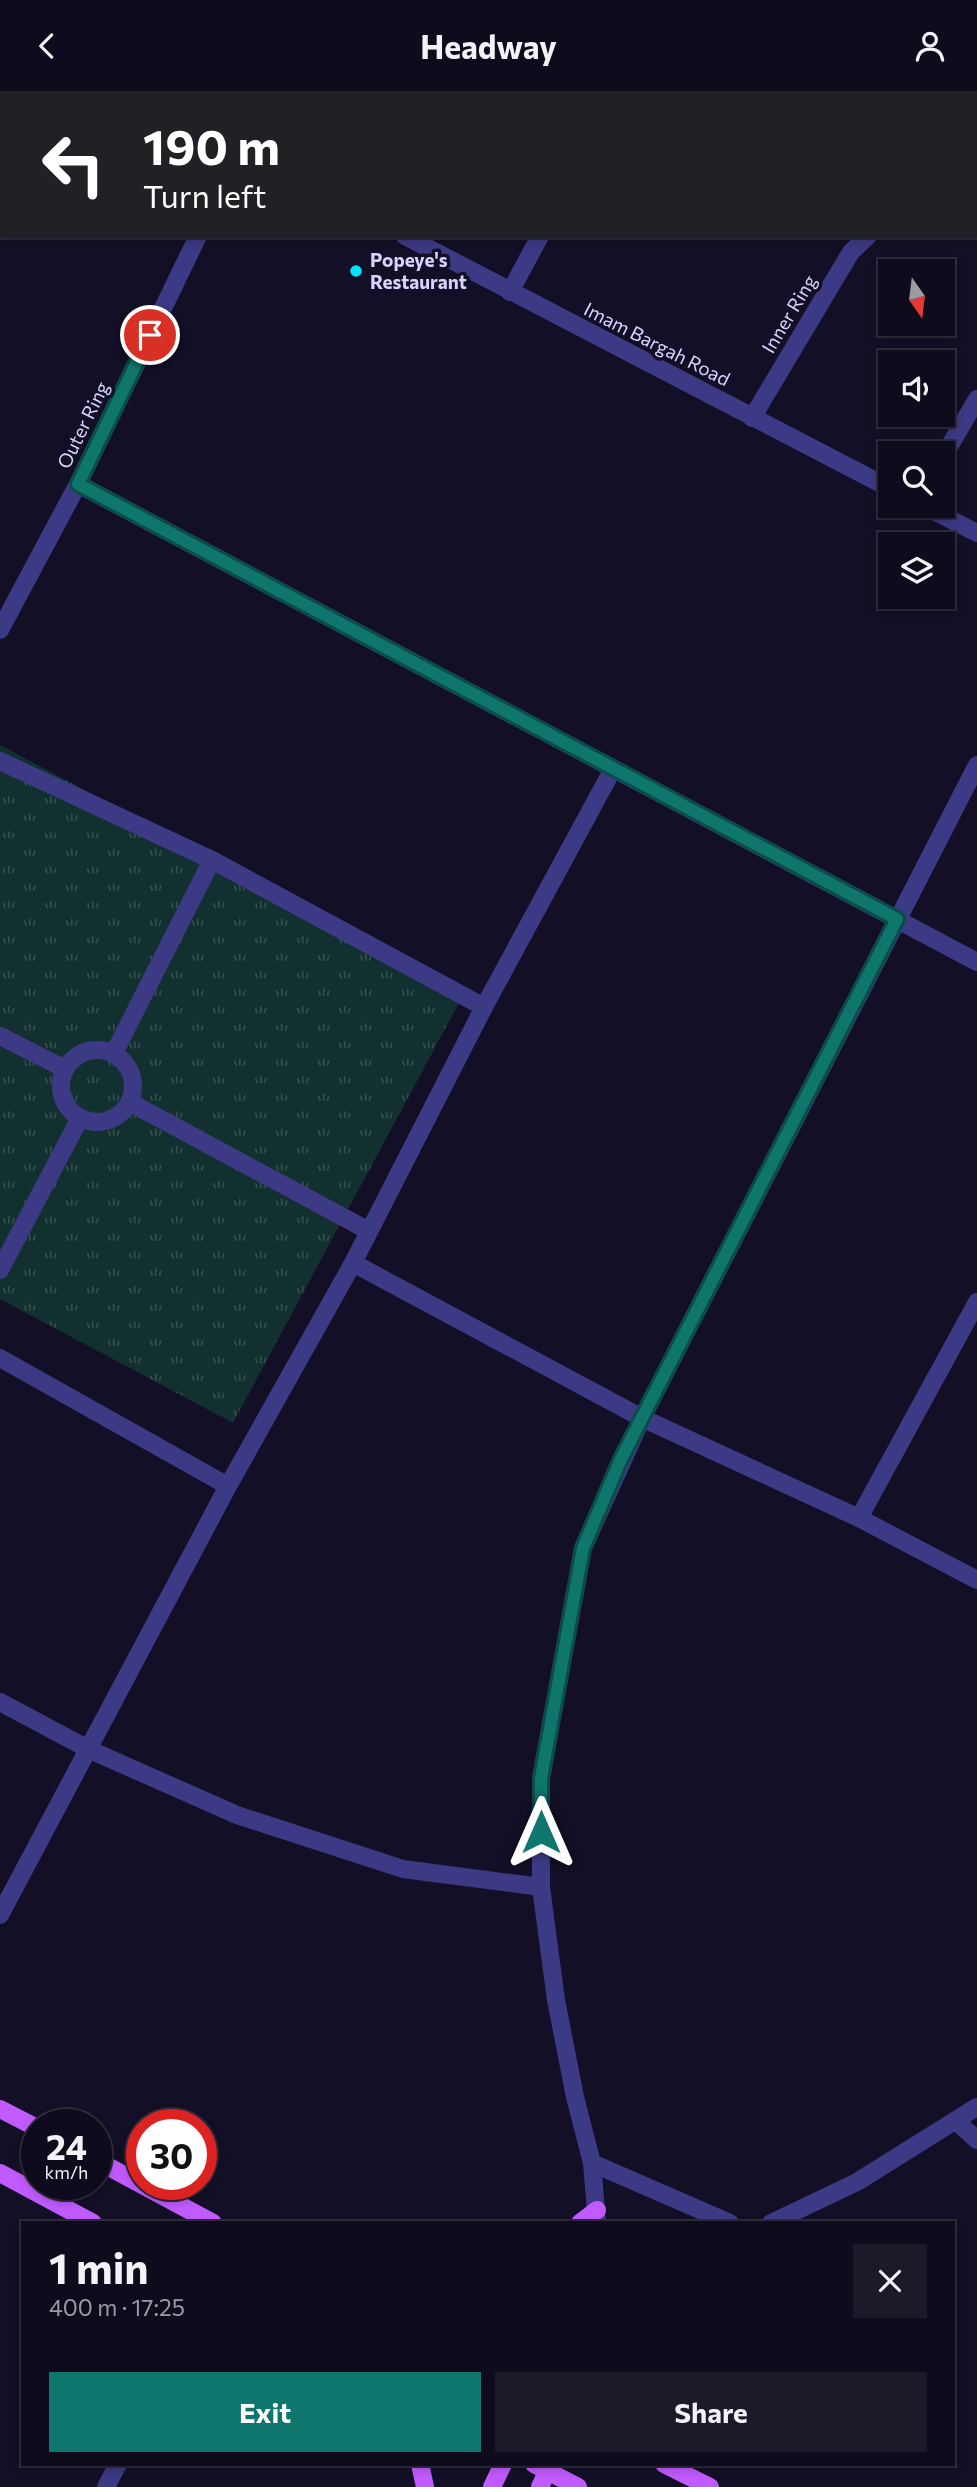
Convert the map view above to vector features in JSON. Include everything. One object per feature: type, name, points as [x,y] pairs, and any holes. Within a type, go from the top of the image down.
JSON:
[{"type":"main road","points":[[0,2109],[21,2120]]},
{"type":"main road","points":[[112,2169],[209,2221]]},
{"type":"main road","points":[[0,2173],[89,2221]]},
{"type":"main road","points":[[420,2466],[425,2487]]},
{"type":"main road","points":[[492,2487],[502,2466]]},
{"type":"main road","points":[[687,2470],[710,2487]]},
{"type":"main road","points":[[543,2472],[578,2487]]},
{"type":"street","name":"Outer Ring","points":[[0,630],[78,484],[197,238]]},
{"type":"street","name":"Imam Bargah Road","points":[[409,238],[878,482]]},
{"type":"street","points":[[510,292],[539,238]]},
{"type":"street","name":"Inner Ring","points":[[752,418],[851,252],[866,238]]},
{"type":"street","points":[[952,441],[977,399]]},
{"type":"street","points":[[78,484],[977,962]]},
{"type":"street","points":[[948,518],[977,533]]},
{"type":"street","points":[[0,761],[212,860],[484,1007]]},
{"type":"street","points":[[597,2216],[592,2163],[575,2097],[556,2000],[541,1887],[541,1778],[583,1548],[642,1418],[977,765]]},
{"type":"street","points":[[0,1915],[228,1486],[353,1263],[484,1007],[613,769]]},
{"type":"street","points":[[115,1051],[212,860]]},
{"type":"street","points":[[0,1035],[63,1068]]},
{"type":"street","points":[[85,1049],[115,1051],[133,1074],[131,1103],[108,1122],[79,1119],[60,1097],[63,1068],[85,1049]]},
{"type":"street","points":[[131,1103],[369,1231]]},
{"type":"street","points":[[0,1270],[79,1119]]},
{"type":"street","points":[[353,1263],[642,1418],[859,1518],[977,1580]]},
{"type":"street","points":[[859,1518],[977,1303]]},
{"type":"street","points":[[0,1358],[228,1486]]},
{"type":"street","points":[[0,1702],[90,1750],[237,1815],[403,1869],[541,1887]]},
{"type":"street","points":[[775,2221],[857,2182],[977,2106]]},
{"type":"street","points":[[956,2121],[977,2140]]},
{"type":"street","points":[[592,2163],[725,2221]]},
{"type":"street","points":[[106,2487],[117,2466]]},
{"type":"green space","points":[[0,745],[465,992],[233,1423],[0,1299]]},
{"type":"place","name":"Popeye's Restaurant","points":[[356,271]]},
{"type":"route","points":[[150,335],[78,484],[897,919],[621,1459],[583,1548],[541,1778],[541,1832]]}]
